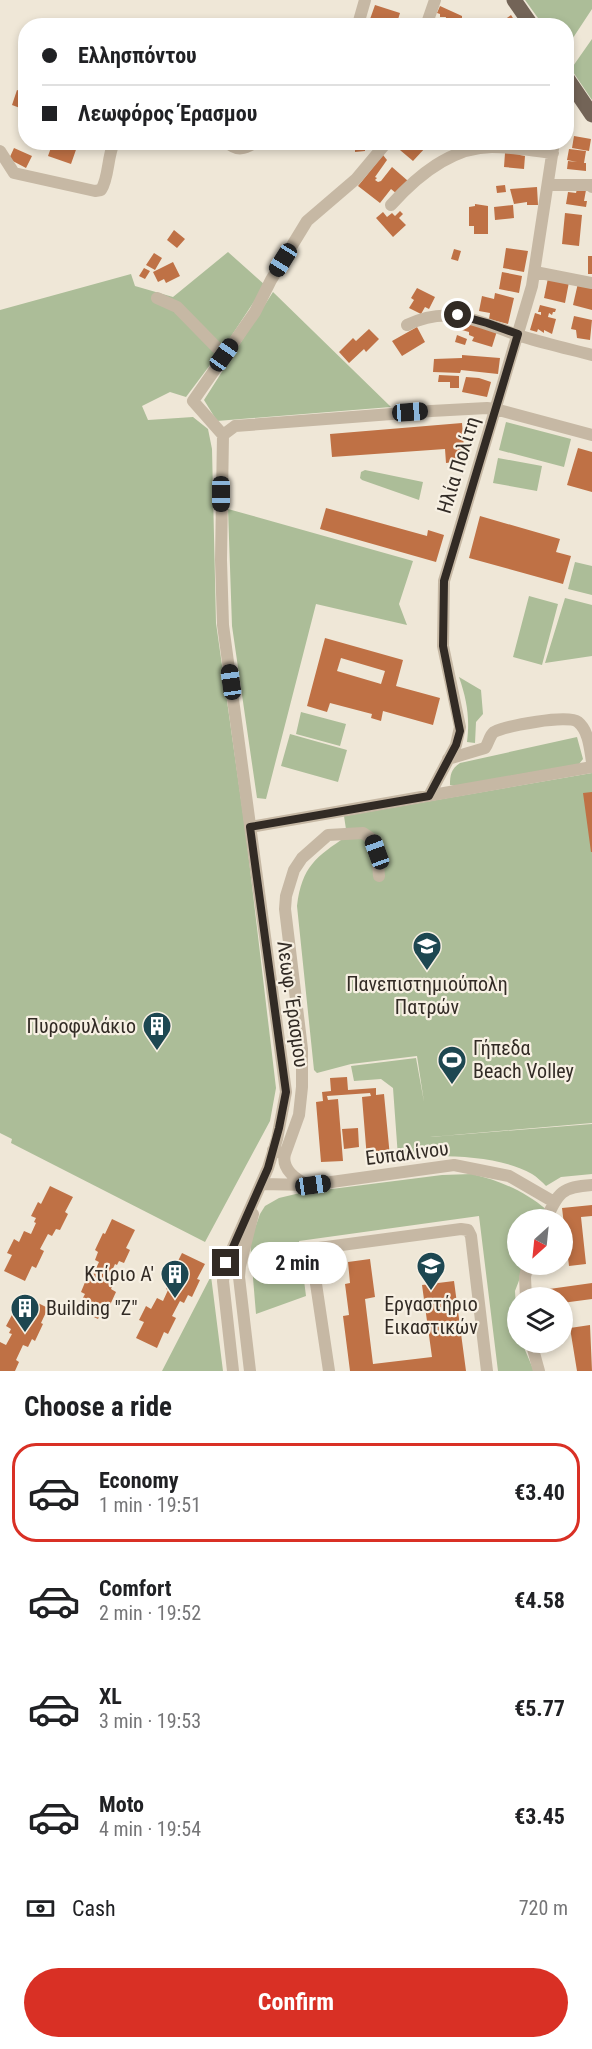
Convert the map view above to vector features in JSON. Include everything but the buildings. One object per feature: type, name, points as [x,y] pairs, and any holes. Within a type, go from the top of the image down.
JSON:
[{"type":"main road","points":[[514,0],[526,18]]},
{"type":"main road","points":[[574,88],[592,115]]},
{"type":"street","points":[[360,18],[365,0]]},
{"type":"street","points":[[429,18],[435,0]]},
{"type":"street","points":[[0,151],[14,173],[95,191],[101,190],[105,184],[111,150]]},
{"type":"street","points":[[380,150],[356,179],[307,220],[271,280],[255,312],[193,401],[223,435],[235,426],[449,410],[495,409],[592,435]]},
{"type":"street","points":[[391,205],[411,183],[428,170],[462,151],[469,150]]},
{"type":"street","name":"Ηλία Πολίτη","points":[[429,796],[456,745],[460,727],[443,646],[444,581],[536,272],[553,150]]},
{"type":"street","points":[[548,185],[592,186]]},
{"type":"street","points":[[536,272],[592,283]]},
{"type":"street","points":[[157,298],[177,307],[224,355]]},
{"type":"street","points":[[407,325],[420,320],[458,315],[592,355]]},
{"type":"street","name":"Λεωφ. Έρασμου","points":[[223,435],[221,560],[224,625],[286,1092],[279,1152],[262,1184]]},
{"type":"street","points":[[448,759],[485,748],[491,735],[496,731],[517,725],[568,718],[578,722],[589,741],[592,762]]},
{"type":"street","points":[[250,827],[592,767]]},
{"type":"street","points":[[310,1185],[305,1184],[288,1170],[279,1152],[299,1115],[302,1087],[302,1049],[285,909],[290,883],[302,858],[328,835],[363,833],[372,838],[377,852],[379,876]]},
{"type":"street","name":"Ευπαλίνου","points":[[262,1184],[310,1185],[454,1165],[509,1176],[554,1202]]},
{"type":"street","points":[[233,1371],[223,1281],[232,1246],[262,1184]]},
{"type":"street","points":[[250,1371],[239,1277],[262,1184]]},
{"type":"street","points":[[551,1209],[558,1194],[566,1189],[592,1185]]},
{"type":"street","points":[[329,1371],[312,1257],[314,1251],[319,1248],[461,1229],[468,1230],[471,1236],[488,1371]]},
{"type":"street","points":[[534,1353],[539,1371]]},
{"type":"green space","points":[[525,0],[592,0],[592,9],[574,36],[574,18],[538,18]]},
{"type":"green space","points":[[592,39],[592,100],[574,73],[574,65]]},
{"type":"green space","points":[[228,252],[265,285],[228,341],[186,397],[170,392],[142,406],[148,420],[193,417],[208,429],[212,449],[216,623],[246,835],[276,1088],[270,1121],[205,1242],[11,1143],[12,1139],[0,1133],[0,310],[131,274],[135,286],[173,297]]},
{"type":"green space","points":[[273,292],[391,407],[217,421],[204,400]]},
{"type":"green space","points":[[506,422],[571,439],[564,467],[499,450]]},
{"type":"green space","points":[[498,458],[542,466],[537,491],[493,483]]},
{"type":"green space","points":[[365,470],[423,482],[419,500],[362,480],[361,472]]},
{"type":"green space","points":[[228,509],[413,561],[399,604],[407,625],[316,604],[266,799],[257,798],[232,626]]},
{"type":"green space","points":[[575,562],[592,566],[592,595],[568,589]]},
{"type":"green space","points":[[529,596],[558,604],[542,665],[513,657]]},
{"type":"green space","points":[[565,598],[592,605],[592,656],[545,663]]},
{"type":"green space","points":[[459,677],[481,690],[483,714],[476,722],[475,743],[467,742],[467,709]]},
{"type":"green space","points":[[301,712],[346,724],[340,746],[296,734]]},
{"type":"green space","points":[[290,734],[347,750],[338,782],[281,766]]},
{"type":"green space","points":[[577,737],[583,759],[579,764],[450,785],[452,772],[460,763]]},
{"type":"green space","points":[[592,773],[592,1123],[430,1137],[592,1124],[592,1174],[561,1177],[546,1186],[532,1174],[501,1162],[467,1157],[398,1157],[393,1088],[381,1079],[354,1081],[351,1066],[416,1058],[424,1102],[417,1056],[351,1064],[317,1073],[314,1070],[297,906],[299,892],[307,872],[319,857],[347,836],[344,816]]},
{"type":"green space","points":[[472,1174],[493,1180],[530,1197],[546,1209],[507,1209],[507,1275],[521,1275],[517,1287],[507,1287],[507,1353],[526,1353],[534,1371],[498,1371],[479,1216],[299,1241],[306,1296],[256,1314],[250,1242],[265,1206],[279,1198],[300,1193],[442,1175]]},
{"type":"green space","points":[[211,1276],[223,1371],[162,1371]]},
{"type":"place","name":"Πανεπιστημιούπολη Πατρών","points":[[427,972]]},
{"type":"place","name":"Πυροφυλάκιο","points":[[157,1052]]},
{"type":"place","name":"Γήπεδα Beach Volley","points":[[452,1086]]},
{"type":"place","name":"Εργαστήριο Εικαστικών","points":[[431,1292]]},
{"type":"place","name":"Κτίριο Α'","points":[[175,1300]]},
{"type":"place","name":"Building \"Z\"","points":[[25,1334]]},
{"type":"route","points":[[226,1263],[268,1168],[277,1139],[286,1092],[250,827],[429,796],[456,745],[460,731],[443,646],[444,581],[518,334],[458,315]]}]
